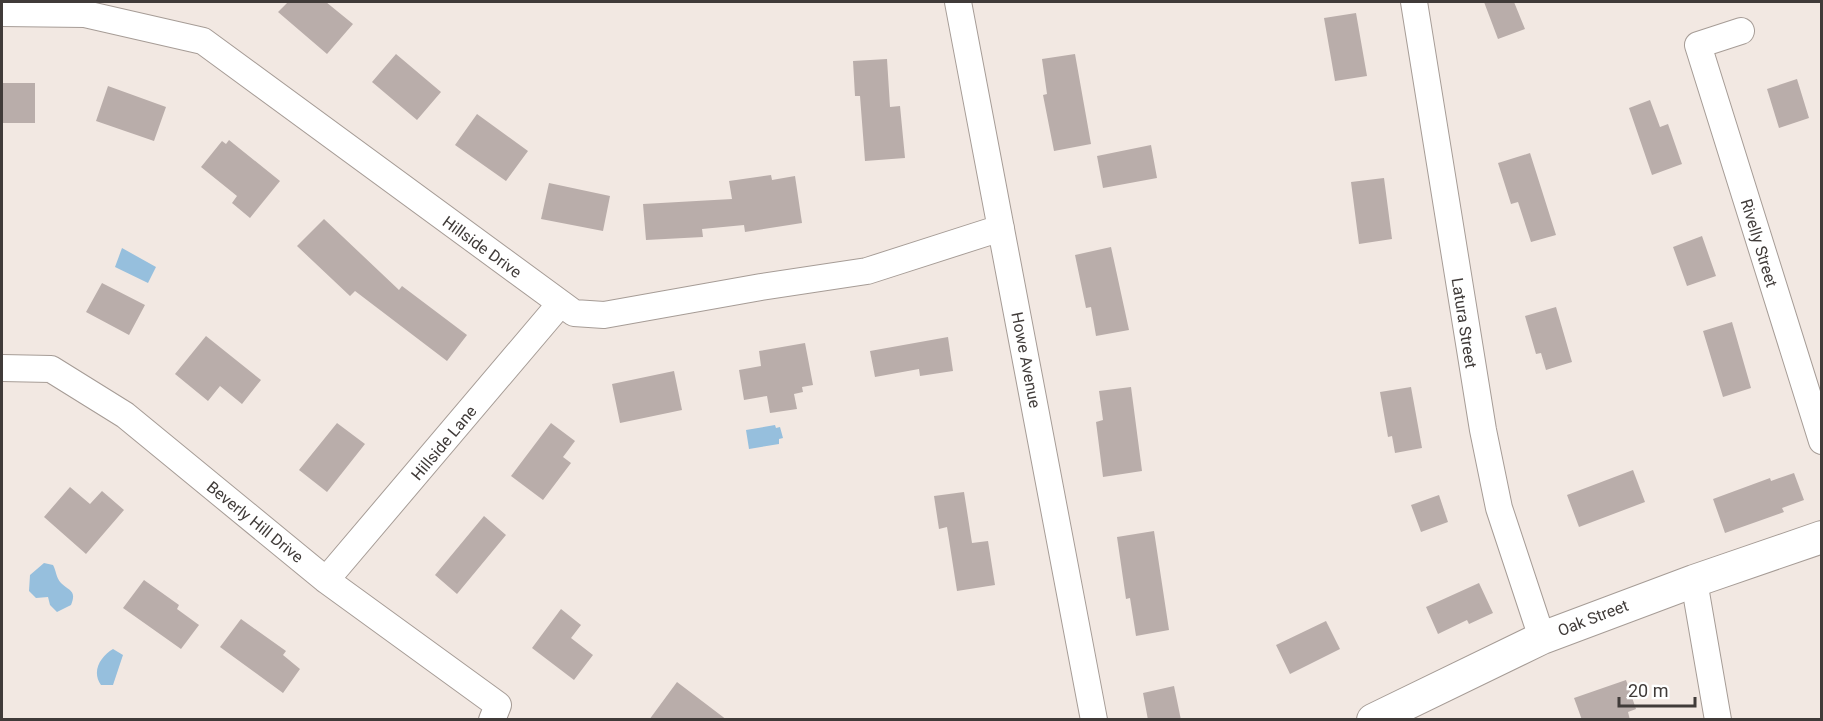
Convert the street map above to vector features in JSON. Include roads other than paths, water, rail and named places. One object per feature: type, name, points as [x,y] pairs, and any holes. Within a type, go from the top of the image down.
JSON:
[{"type":"street","name":"Howe Avenue","points":[[958,2],[1094,720]]},
{"type":"street","name":"Latura Street","points":[[1414,2],[1470,361],[1490,467],[1513,551],[1542,638]]},
{"type":"street","name":"Hillside Drive","points":[[2,13],[85,14],[203,41],[574,313],[604,315],[867,271],[1001,228]]},
{"type":"street","name":"Rivelly Street","points":[[1741,31],[1698,45],[1821,441]]},
{"type":"street","name":"Hillside Lane","points":[[326,580],[560,304]]},
{"type":"street","name":"Beverly Hill Drive","points":[[2,368],[51,369],[125,415],[326,580],[502,715]]},
{"type":"street","name":"Oak Street","points":[[1373,720],[1542,638],[1694,581],[1821,537]]},
{"type":"street","points":[[1694,581],[1718,720]]},
{"type":"water","points":[[122,248],[156,267],[148,283],[115,267]]},
{"type":"water","points":[[775,425],[776,428],[780,427],[783,438],[779,439],[779,444],[749,449],[746,430]]},
{"type":"water","points":[[44,563],[53,565],[59,581],[73,594],[71,605],[57,612],[50,605],[48,597],[36,598],[29,591],[30,575]]},
{"type":"water","points":[[113,649],[123,655],[113,685],[101,685],[97,669],[101,660]]}]
